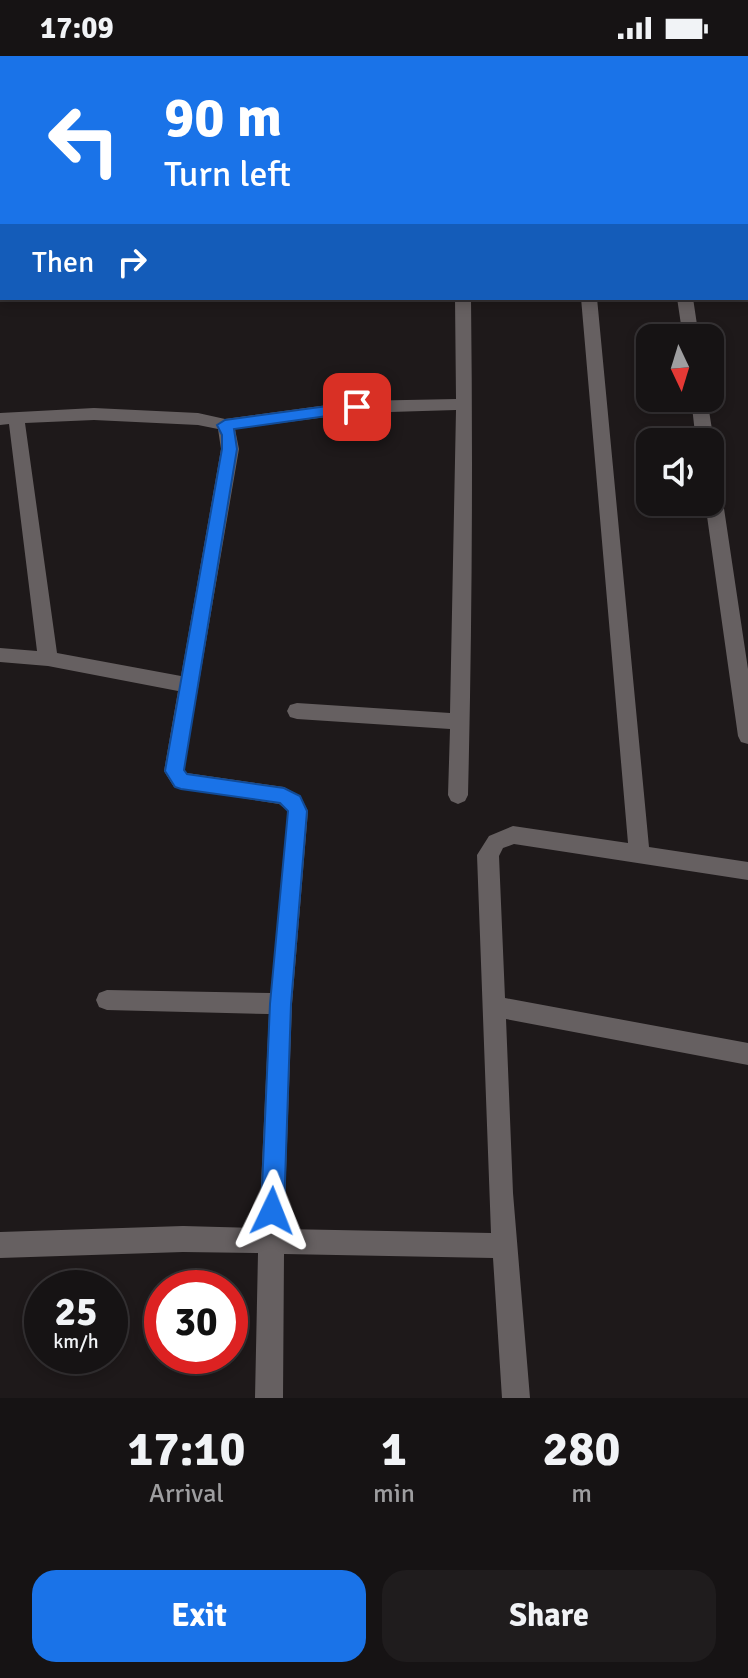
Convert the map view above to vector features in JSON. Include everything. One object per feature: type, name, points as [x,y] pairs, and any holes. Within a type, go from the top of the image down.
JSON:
[{"type":"street","points":[[458,795],[465,404],[463,300]]},
{"type":"street","points":[[589,300],[599,442],[629,713],[639,853]]},
{"type":"street","points":[[685,300],[689,324]]},
{"type":"street","points":[[48,659],[8,418],[139,416],[198,419],[225,425],[357,407],[465,404]]},
{"type":"street","points":[[225,425],[230,449],[174,771],[181,781],[284,796],[293,802],[298,811],[281,1004],[271,1240],[269,1398]]},
{"type":"street","points":[[716,516],[748,736]]},
{"type":"street","points":[[0,655],[48,659],[189,685]]},
{"type":"street","points":[[297,711],[460,722]]},
{"type":"street","points":[[516,1398],[504,1246],[488,855],[496,842],[513,835],[748,871]]},
{"type":"street","points":[[107,1000],[281,1004]]},
{"type":"street","points":[[493,1006],[748,1054]]},
{"type":"street","points":[[0,1245],[183,1239],[504,1246]]},
{"type":"route","points":[[272,1211],[281,1004],[298,811],[293,802],[284,796],[181,781],[174,771],[230,449],[225,425],[357,407]]}]
